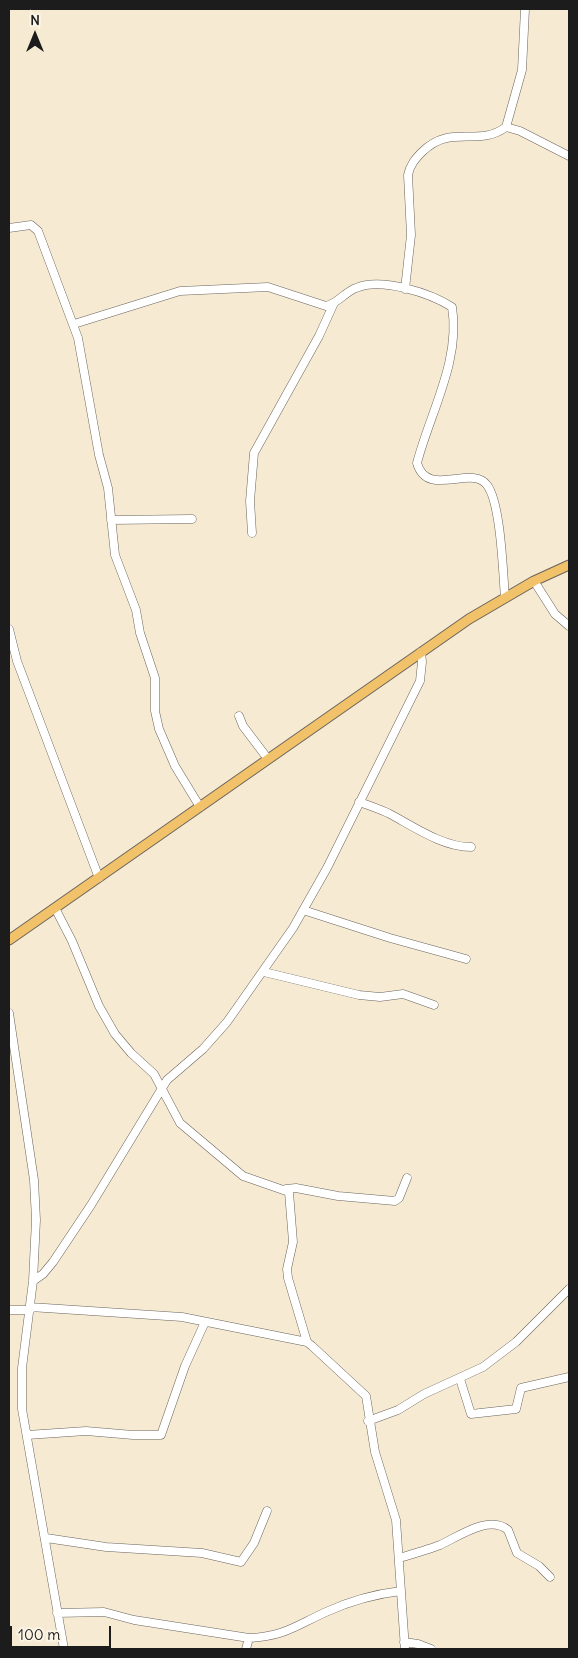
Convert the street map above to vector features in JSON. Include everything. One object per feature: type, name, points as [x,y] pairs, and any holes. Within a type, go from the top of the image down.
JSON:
[{"type":"main road","points":[[9,940],[469,619],[534,581],[569,564]]},
{"type":"street","points":[[405,289],[410,235],[408,175],[410,165],[439,138],[492,135],[506,127],[522,70],[525,9]]},
{"type":"street","points":[[506,127],[520,131],[569,156]]},
{"type":"street","points":[[9,228],[31,225],[38,231],[74,324],[108,488],[115,555],[136,610],[140,633],[155,678],[155,711],[159,729],[174,766],[200,807]]},
{"type":"street","points":[[74,324],[180,291],[268,287],[283,290],[318,306],[331,306],[347,292],[370,284],[382,283],[441,300],[452,307],[454,322],[452,353],[417,463],[420,472],[429,478],[450,481],[469,478],[480,479],[487,484],[496,514],[505,598]]},
{"type":"street","points":[[252,533],[250,501],[254,454],[319,336],[335,302]]},
{"type":"street","points":[[112,520],[192,519]]},
{"type":"street","points":[[534,581],[555,614],[569,626]]},
{"type":"street","points":[[9,629],[17,661],[99,878]]},
{"type":"street","points":[[33,1281],[43,1274],[53,1262],[92,1205],[162,1088],[221,1029],[264,972],[303,910],[420,681],[421,652]]},
{"type":"street","points":[[239,716],[243,726],[268,759]]},
{"type":"street","points":[[359,802],[386,812],[460,847],[471,847]]},
{"type":"street","points":[[56,908],[99,1006],[116,1034],[131,1053],[154,1074],[180,1123],[243,1176],[286,1189],[296,1188],[338,1196],[395,1201],[399,1198],[407,1178]]},
{"type":"street","points":[[303,910],[466,959]]},
{"type":"street","points":[[264,972],[371,997],[403,994],[434,1005]]},
{"type":"street","points":[[9,1012],[34,1180],[36,1249],[22,1368],[22,1409],[64,1649]]},
{"type":"street","points":[[286,1189],[291,1197],[293,1230],[292,1248],[287,1268],[288,1278],[307,1342]]},
{"type":"street","points":[[368,1422],[398,1410],[424,1394],[460,1379],[505,1352],[569,1289]]},
{"type":"street","points":[[9,1310],[30,1308],[153,1314],[307,1342],[366,1396],[368,1422],[374,1452],[396,1520],[405,1646],[418,1644],[431,1649]]},
{"type":"street","points":[[27,1435],[86,1431],[161,1435],[185,1366],[205,1322]]},
{"type":"street","points":[[460,1379],[471,1414],[516,1408],[521,1388],[569,1377]]},
{"type":"street","points":[[46,1538],[106,1547],[202,1553],[240,1562],[254,1543],[267,1511]]},
{"type":"street","points":[[399,1558],[440,1545],[471,1530],[496,1525],[508,1530],[517,1553],[539,1566],[550,1577]]},
{"type":"street","points":[[57,1612],[104,1612],[134,1620],[249,1638],[291,1631],[326,1612],[358,1600],[401,1591]]},
{"type":"street","points":[[246,1649],[249,1638]]}]
